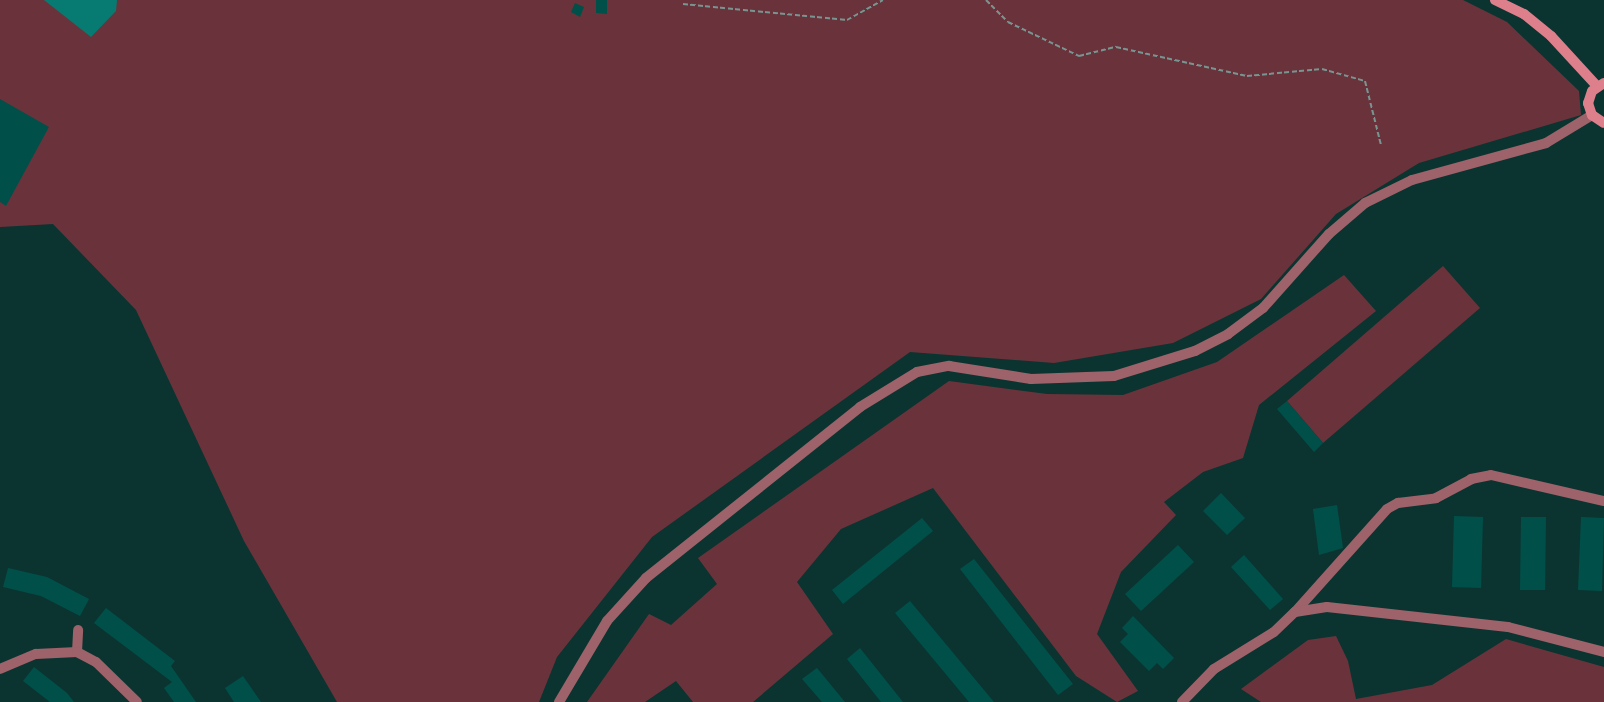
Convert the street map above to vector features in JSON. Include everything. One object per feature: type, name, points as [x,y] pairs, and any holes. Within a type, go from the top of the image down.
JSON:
[{"type":"street","points":[[1495,0],[1524,14],[1551,36],[1600,84],[1589,96],[1592,116]]},
{"type":"street","points":[[1592,116],[1604,123]]},
{"type":"street","points":[[559,702],[607,622],[646,578],[860,406],[917,372],[949,366],[1031,379],[1105,377],[1195,350],[1228,334],[1263,308],[1330,234],[1365,204],[1412,180],[1546,143],[1592,116]]},
{"type":"street","points":[[1182,702],[1214,669],[1274,632],[1295,612],[1381,516],[1398,503],[1436,498],[1471,480],[1491,475],[1604,501]]},
{"type":"street","points":[[1295,612],[1327,607],[1386,610],[1508,627],[1604,652]]},
{"type":"street","points":[[77,652],[78,630]]},
{"type":"street","points":[[0,669],[36,654],[77,652],[96,662],[137,702]]},
{"type":"path","points":[[682,4],[847,20],[883,0]]},
{"type":"path","points":[[986,0],[1008,22],[1079,56],[1116,47],[1247,76],[1322,69],[1365,81],[1380,145]]},
{"type":"shaded area","points":[[0,0],[1463,0],[1507,22],[1579,91],[1581,115],[1419,163],[1336,214],[1261,299],[1173,343],[1054,363],[910,352],[652,537],[557,657],[539,702],[337,702],[244,541],[136,310],[53,224],[0,227]]},
{"type":"shaded area","points":[[44,0],[117,0],[116,11],[91,37]]},
{"type":"shaded area","points":[[1443,266],[1480,308],[1323,443],[1287,401]]},
{"type":"shaded area","points":[[1344,275],[1376,311],[1259,405],[1243,458],[1203,472],[1164,502],[1176,515],[1121,572],[1097,634],[1138,691],[1117,702],[1076,676],[933,488],[841,529],[797,582],[833,634],[753,702],[693,702],[676,681],[645,702],[587,702],[649,614],[671,625],[717,584],[698,558],[949,381],[1047,394],[1123,395],[1217,362]]},
{"type":"shaded area","points":[[1336,636],[1348,661],[1356,699],[1432,685],[1506,639],[1604,667],[1604,702],[1261,702],[1241,689],[1308,640]]},
{"type":"building","points":[[596,0],[607,0],[607,14],[596,13]]},
{"type":"building","points":[[575,3],[584,7],[580,17],[571,12]]},
{"type":"building","points":[[0,99],[49,127],[6,206],[0,202]]},
{"type":"building","points":[[1287,401],[1323,443],[1314,452],[1277,409]]},
{"type":"building","points":[[1221,493],[1245,518],[1227,535],[1203,511]]},
{"type":"building","points":[[1337,505],[1343,548],[1319,555],[1313,509]]},
{"type":"building","points":[[1454,516],[1483,517],[1481,588],[1452,587]]},
{"type":"building","points":[[1521,517],[1546,517],[1545,590],[1520,590]]},
{"type":"building","points":[[1581,517],[1604,518],[1602,591],[1578,590]]},
{"type":"building","points":[[922,518],[933,531],[843,604],[832,590]]},
{"type":"building","points":[[1178,545],[1194,562],[1141,611],[1125,594]]},
{"type":"building","points":[[1244,555],[1283,599],[1270,610],[1231,567]]},
{"type":"building","points":[[974,559],[1073,684],[1058,695],[960,569]]},
{"type":"building","points":[[8,568],[47,577],[89,599],[80,616],[41,596],[3,587]]},
{"type":"building","points":[[910,601],[994,702],[969,702],[895,613]]},
{"type":"building","points":[[106,608],[175,661],[171,666],[196,702],[174,702],[164,688],[172,682],[94,623]]},
{"type":"building","points":[[1133,616],[1174,658],[1163,669],[1157,663],[1149,671],[1120,642],[1128,634],[1122,628]]},
{"type":"building","points":[[860,648],[903,702],[881,702],[847,659]]},
{"type":"building","points":[[34,667],[67,693],[74,702],[50,702],[23,681]]},
{"type":"building","points":[[817,668],[845,702],[822,702],[802,679]]},
{"type":"building","points":[[243,676],[261,702],[234,702],[225,688]]}]
